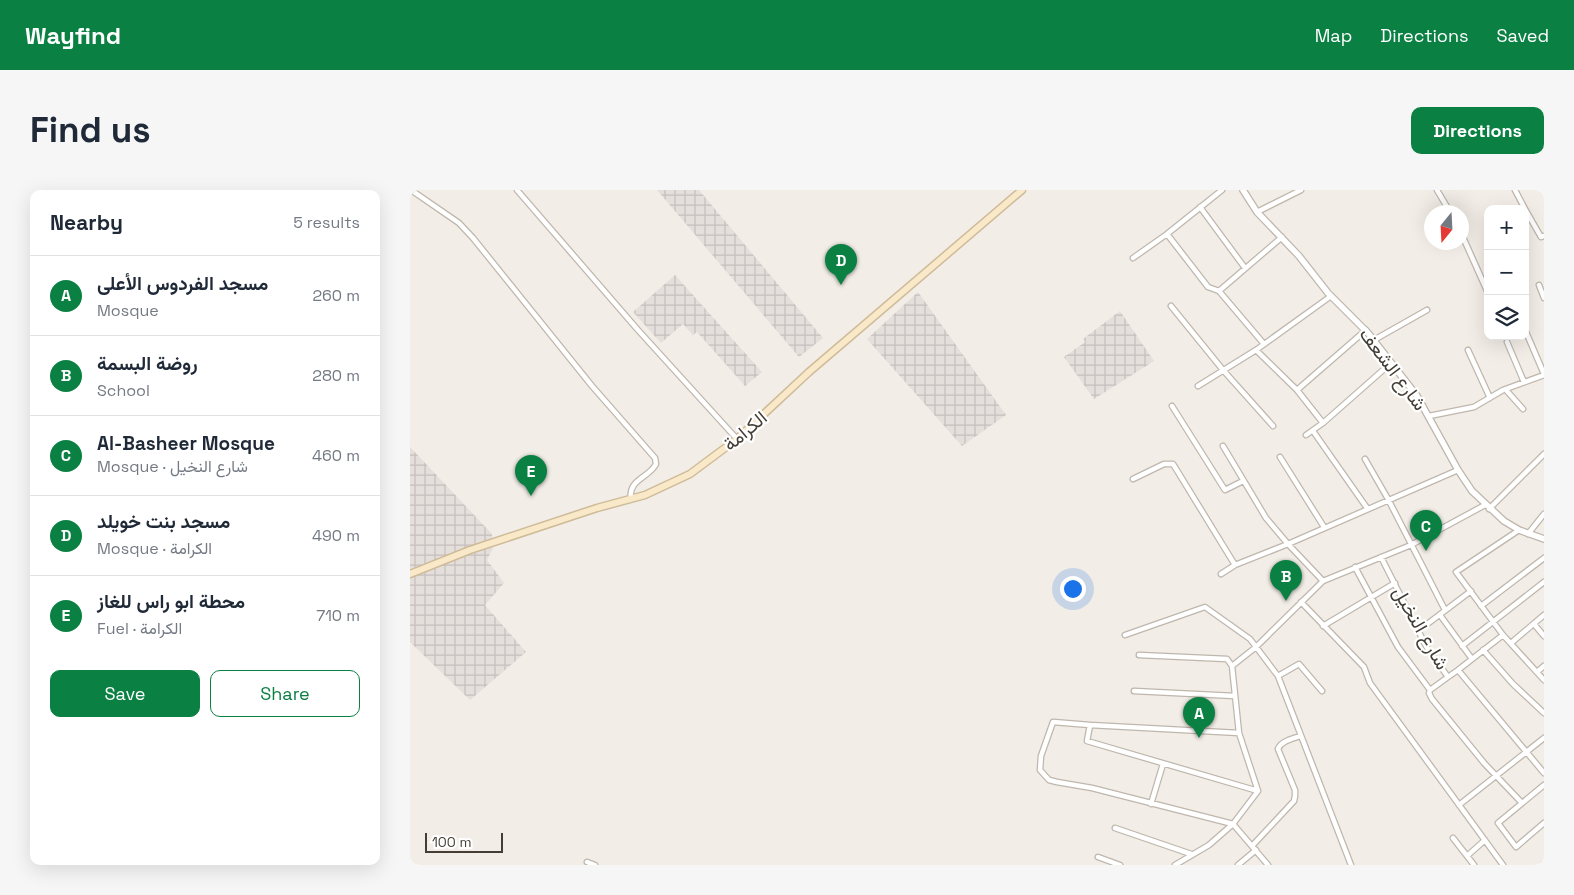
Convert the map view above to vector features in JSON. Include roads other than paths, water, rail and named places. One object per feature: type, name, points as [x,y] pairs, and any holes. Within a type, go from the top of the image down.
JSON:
[{"type":"main road","name":"الكرامة","points":[[410,574],[470,550],[597,508],[645,495],[690,474],[737,439],[809,372],[1022,190]]},
{"type":"street","points":[[411,190],[459,223],[473,238],[592,386],[655,458],[656,464],[653,469],[637,480],[631,489],[631,498]]},
{"type":"street","points":[[517,190],[638,330],[737,439]]},
{"type":"street","points":[[1133,258],[1167,234],[1222,190]]},
{"type":"street","name":"شارع الشعف","points":[[1243,190],[1257,212],[1282,237],[1332,296],[1366,330],[1417,396],[1458,470],[1472,491],[1504,521],[1519,530],[1544,539]]},
{"type":"street","points":[[1257,212],[1301,190]]},
{"type":"street","points":[[1437,190],[1446,205]]},
{"type":"street","points":[[1515,190],[1523,205]]},
{"type":"street","points":[[1200,208],[1245,268]]},
{"type":"street","points":[[1529,216],[1541,237],[1544,236]]},
{"type":"street","points":[[1167,234],[1208,287],[1219,292],[1264,344]]},
{"type":"street","points":[[1219,292],[1282,237]]},
{"type":"street","points":[[1469,250],[1484,284]]},
{"type":"street","points":[[1539,285],[1544,298]]},
{"type":"street","points":[[1198,386],[1256,350],[1332,296]]},
{"type":"street","points":[[1171,306],[1223,370],[1273,426]]},
{"type":"street","points":[[1374,340],[1427,310]]},
{"type":"street","points":[[1297,390],[1366,330]]},
{"type":"street","points":[[1429,416],[1474,407],[1506,390],[1544,375],[1529,339]]},
{"type":"street","points":[[1507,342],[1524,382]]},
{"type":"street","points":[[1256,350],[1297,390],[1323,423]]},
{"type":"street","points":[[1468,350],[1490,398]]},
{"type":"street","points":[[1306,435],[1323,423],[1391,363]]},
{"type":"street","points":[[1506,390],[1523,409]]},
{"type":"street","points":[[1172,406],[1225,490],[1243,481]]},
{"type":"street","points":[[1314,430],[1367,508]]},
{"type":"street","points":[[1223,446],[1266,518],[1323,581]]},
{"type":"street","points":[[1232,666],[1256,647],[1323,581],[1411,545],[1487,507],[1544,454]]},
{"type":"street","points":[[1280,457],[1324,528]]},
{"type":"street","points":[[1365,459],[1388,499],[1445,610]]},
{"type":"street","points":[[1133,479],[1164,464],[1173,464],[1235,566]]},
{"type":"street","points":[[1221,574],[1235,566],[1367,508],[1458,470]]},
{"type":"street","points":[[1528,534],[1544,514]]},
{"type":"street","points":[[1519,530],[1456,572],[1503,635],[1544,680]]},
{"type":"street","name":"شارع النخيل","points":[[1381,557],[1426,646],[1448,677],[1458,670],[1544,773]]},
{"type":"street","points":[[1481,606],[1544,558]]},
{"type":"street","points":[[1355,567],[1398,647],[1430,690],[1432,699],[1496,777],[1522,803]]},
{"type":"street","points":[[1323,626],[1395,582]]},
{"type":"street","points":[[1462,646],[1544,582]]},
{"type":"street","points":[[1418,631],[1471,591]]},
{"type":"street","points":[[1301,602],[1364,667],[1370,684],[1503,865]]},
{"type":"street","points":[[1125,635],[1205,607],[1250,639],[1278,676],[1350,865]]},
{"type":"street","points":[[1440,615],[1472,659]]},
{"type":"street","points":[[1511,643],[1544,615]]},
{"type":"street","points":[[1534,624],[1544,636]]},
{"type":"street","points":[[1458,670],[1503,635]]},
{"type":"street","points":[[1483,650],[1513,684],[1544,713]]},
{"type":"street","points":[[1139,655],[1227,659],[1232,666],[1239,733],[1258,791]]},
{"type":"street","points":[[1278,676],[1299,664],[1322,690]]},
{"type":"street","points":[[1538,672],[1544,666]]},
{"type":"street","points":[[1430,690],[1448,677]]},
{"type":"street","points":[[1134,692],[1235,696]]},
{"type":"street","points":[[1239,733],[1053,722],[1041,756],[1040,770],[1049,780],[1056,782],[1092,788],[1233,824],[1268,865]]},
{"type":"street","points":[[1090,724],[1087,741],[1258,791]]},
{"type":"street","points":[[1252,846],[1294,801],[1295,790],[1278,749],[1279,745],[1284,742],[1300,736]]},
{"type":"street","points":[[1459,805],[1544,738]]},
{"type":"street","points":[[1151,804],[1163,764]]},
{"type":"street","points":[[1544,784],[1498,823],[1516,848],[1544,823]]},
{"type":"street","points":[[1175,865],[1209,845],[1233,824],[1258,791]]},
{"type":"street","points":[[1115,828],[1191,854]]},
{"type":"street","points":[[1453,838],[1474,865]]},
{"type":"street","points":[[1467,856],[1485,840]]},
{"type":"street","points":[[1238,865],[1256,850]]},
{"type":"street","points":[[1098,857],[1120,865]]},
{"type":"street","points":[[587,862],[595,865]]},
{"type":"place","name":"مسجد بنت خويلد","points":[[841,285]]},
{"type":"place","name":"محطة ابو راس للغاز","points":[[531,496]]},
{"type":"place","name":"Al-Basheer Mosque","points":[[1426,551]]},
{"type":"place","name":"روضة البسمة","points":[[1286,601]]},
{"type":"place","name":"مسجد الفردوس الأعلى","points":[[1199,738]]}]
